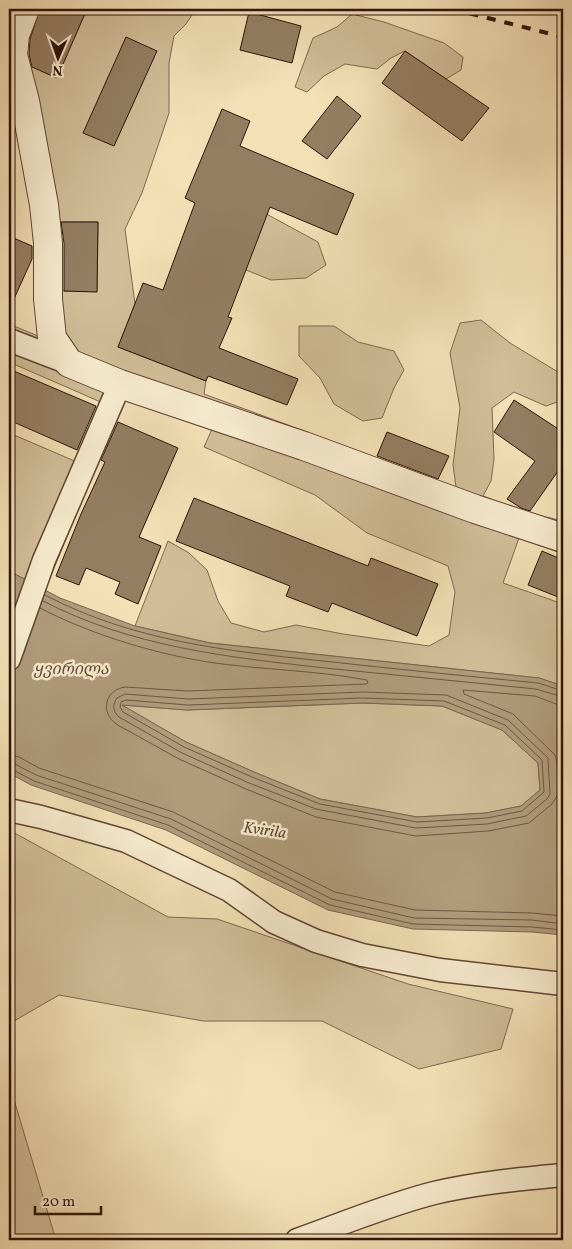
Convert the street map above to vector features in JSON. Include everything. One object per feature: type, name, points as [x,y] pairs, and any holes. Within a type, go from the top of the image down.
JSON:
[{"type":"street","points":[[24,9],[15,35],[13,55],[25,101],[44,205],[48,243],[48,299],[52,338],[69,363]]},
{"type":"street","points":[[9,340],[120,384],[304,446],[475,509],[563,538]]},
{"type":"street","points":[[9,658],[44,560],[120,384]]},
{"type":"street","points":[[9,810],[42,817],[126,841],[229,890],[274,922],[316,942],[362,955],[440,970],[563,984]]},
{"type":"street","points":[[297,1240],[435,1193],[563,1175]]},
{"type":"shaded area","points":[[9,9],[39,9],[18,60],[56,78],[87,9],[196,9],[186,24],[174,36],[169,63],[169,113],[142,193],[125,229],[135,304],[118,347],[206,381],[204,394],[456,487],[453,465],[460,408],[450,353],[460,323],[481,320],[510,343],[563,375],[563,400],[546,406],[514,392],[492,408],[494,459],[491,481],[483,496],[529,513],[563,521],[563,554],[519,538],[503,583],[563,604],[563,686],[539,678],[210,643],[135,626],[168,541],[189,553],[207,570],[218,601],[231,623],[264,632],[296,625],[343,634],[429,646],[449,635],[455,592],[448,566],[367,533],[315,495],[204,447],[212,429],[124,398],[45,590],[9,571],[9,448],[14,435],[77,462],[103,403],[9,362],[9,324],[38,336],[37,249],[9,69]],"holes":[[[58,222],[98,222],[97,291],[59,291]]]},
{"type":"shaded area","points":[[352,14],[384,22],[444,43],[463,57],[461,70],[446,79],[405,51],[391,58],[377,69],[345,64],[324,76],[307,92],[295,87],[313,38],[337,27]]},
{"type":"shaded area","points":[[261,211],[318,242],[326,265],[306,278],[271,280],[246,270]]},
{"type":"shaded area","points":[[299,326],[334,326],[358,342],[394,351],[404,370],[394,388],[382,418],[363,421],[334,404],[320,378],[299,356]]},
{"type":"shaded area","points":[[363,703],[442,706],[502,730],[538,763],[540,790],[521,806],[486,813],[417,817],[320,799],[186,742],[121,705],[188,710]]},
{"type":"shaded area","points":[[9,830],[168,917],[217,919],[408,984],[513,1009],[501,1049],[419,1069],[322,1021],[203,1021],[59,995],[9,1024]]},
{"type":"shaded area","points":[[9,1083],[56,1240],[9,1240]]},
{"type":"water","name":"ყვირილა","points":[[9,571],[60,598],[135,626],[210,643],[539,678],[563,686],[563,935],[532,932],[413,929],[328,910],[166,830],[31,785],[9,773]],"holes":[[[363,703],[442,706],[502,730],[538,763],[540,790],[521,806],[486,813],[417,817],[320,799],[186,742],[122,705],[187,710]]]},
{"type":"building","points":[[40,9],[87,9],[57,78],[32,67],[29,54],[30,39]]},
{"type":"building","points":[[249,12],[301,26],[292,63],[240,50]]},
{"type":"building","points":[[126,37],[157,51],[114,146],[83,133]]},
{"type":"building","points":[[405,51],[489,108],[462,141],[382,83]]},
{"type":"building","points":[[337,96],[361,116],[327,159],[302,141]]},
{"type":"building","points":[[222,109],[250,121],[240,146],[354,194],[337,235],[270,207],[228,317],[232,318],[219,348],[298,379],[287,405],[208,376],[206,381],[118,347],[143,283],[163,290],[195,203],[185,198]]},
{"type":"building","points":[[61,222],[98,222],[97,292],[64,291],[64,243]]},
{"type":"building","points":[[9,236],[32,246],[32,259],[9,310]]},
{"type":"building","points":[[9,369],[96,406],[77,450],[9,420]]},
{"type":"building","points":[[514,400],[563,432],[563,464],[530,511],[521,508],[507,499],[535,461],[494,432]]},
{"type":"building","points":[[118,422],[178,448],[139,537],[161,546],[138,604],[115,594],[120,582],[86,568],[79,585],[56,576],[81,514],[105,462],[101,460]]},
{"type":"building","points":[[387,432],[449,456],[438,479],[377,456]]},
{"type":"building","points":[[194,498],[368,566],[371,558],[438,584],[417,636],[332,603],[328,612],[286,596],[290,586],[176,541]]},
{"type":"building","points":[[542,551],[563,560],[563,599],[528,585]]},
{"type":"railway","points":[[452,9],[563,37]]},
{"type":"water label","name":"Kvirila","points":[[265,829]]}]
